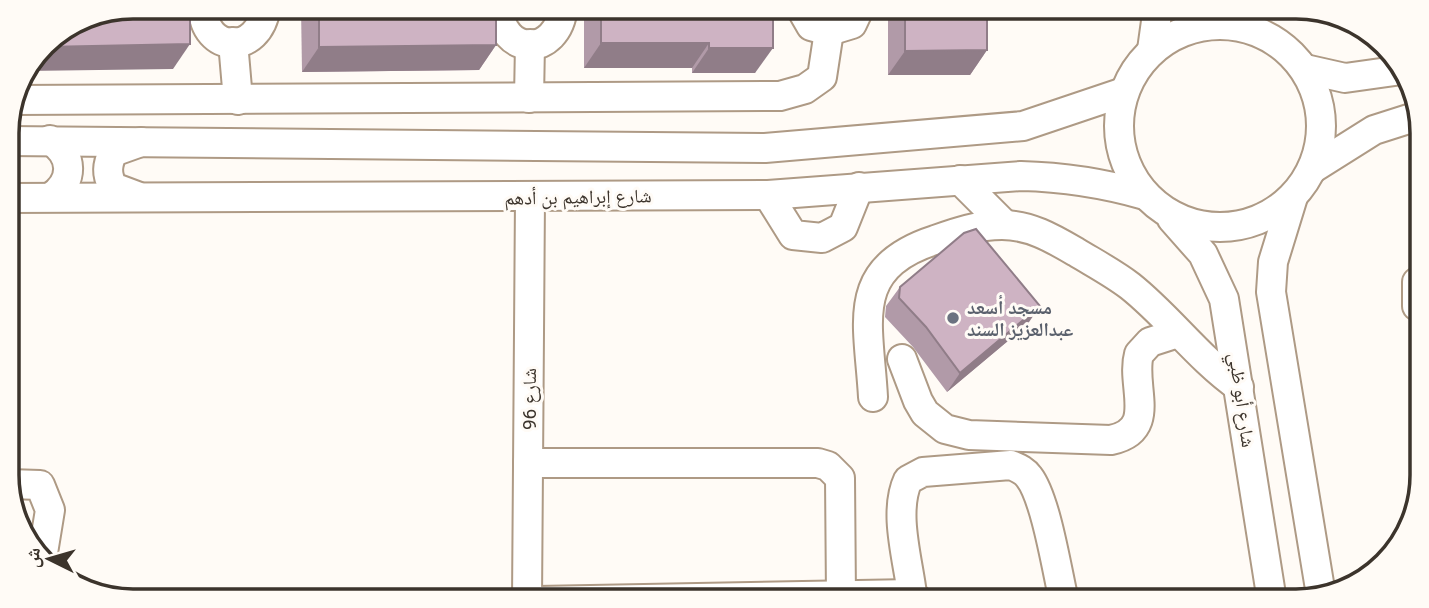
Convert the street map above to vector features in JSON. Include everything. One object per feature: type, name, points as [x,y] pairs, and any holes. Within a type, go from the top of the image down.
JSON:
[{"type":"street","points":[[205,19],[207,28],[222,41],[233,42],[250,40],[263,25],[264,19]]},
{"type":"street","points":[[502,19],[504,30],[519,43],[530,44],[553,37],[560,27],[561,19]]},
{"type":"street","points":[[807,19],[811,26],[829,31],[852,24],[854,19]]},
{"type":"street","points":[[1152,50],[1156,19]]},
{"type":"street","points":[[1253,19],[1265,34]]},
{"type":"street","points":[[1293,197],[1266,217],[1235,227],[1202,227],[1170,217],[1145,195],[1129,173],[1120,146],[1118,119],[1124,92],[1135,69],[1152,50],[1177,33],[1206,24],[1237,25],[1265,34],[1282,45],[1305,69],[1321,111],[1321,141],[1312,169],[1293,197],[1273,262],[1271,292],[1320,586]]},
{"type":"street","points":[[25,100],[780,96],[805,89],[822,77],[829,31]]},
{"type":"street","points":[[233,42],[239,100]]},
{"type":"street","points":[[529,98],[530,44]]},
{"type":"street","points":[[1373,76],[1381,59]]},
{"type":"street","points":[[1305,69],[1345,78],[1391,72]]},
{"type":"street","points":[[19,141],[765,148],[1023,126],[1124,92]]},
{"type":"street","points":[[413,145],[414,98]]},
{"type":"street","points":[[338,144],[340,99]]},
{"type":"street","points":[[1312,169],[1374,130],[1409,119]]},
{"type":"street","points":[[927,136],[940,144],[946,156],[943,172],[930,182]]},
{"type":"street","points":[[50,140],[67,157],[69,168],[67,180],[51,197]]},
{"type":"street","points":[[141,197],[113,187],[108,177],[108,164],[113,152],[143,141]]},
{"type":"street","name":"شارع إبراهيم بن أدهم","points":[[19,198],[530,198],[768,195],[960,180],[1060,177],[1104,183],[1145,195]]},
{"type":"street","points":[[960,180],[1005,225]]},
{"type":"street","points":[[768,195],[793,235],[822,237],[843,227],[859,187]]},
{"type":"street","name":"شارع 96","points":[[527,589],[530,198]]},
{"type":"street","name":"شارع أبو ظبي","points":[[1170,217],[1203,254],[1215,276],[1230,323],[1270,589]]},
{"type":"street","points":[[873,397],[868,309],[870,296],[881,273],[900,253],[913,247],[967,229],[1005,225],[1045,234],[1118,278],[1197,354],[1240,387]]},
{"type":"street","points":[[902,359],[925,413],[945,429],[970,435],[1111,440],[1129,433],[1139,417],[1139,354],[1150,342],[1178,333]]},
{"type":"street","points":[[528,463],[818,463],[828,466],[840,478],[841,589]]},
{"type":"street","points":[[914,589],[903,524],[903,503],[908,480],[923,472],[1011,465],[1021,469],[1031,479],[1061,589]]},
{"type":"street","points":[[20,484],[40,485],[50,510],[44,545]]},
{"type":"building","points":[[133,19],[190,19],[190,44],[60,47],[97,25]]},
{"type":"building","points":[[319,19],[496,19],[496,45],[319,47]]},
{"type":"building","points":[[601,19],[773,19],[773,48],[709,48],[709,43],[601,43]]},
{"type":"building","points":[[905,19],[987,19],[987,50],[905,51]]},
{"type":"building","name":"مسجد أسعد عبدالعزيز السند","points":[[976,229],[1040,306],[960,373],[926,327],[899,298],[900,287],[964,233]]},
{"type":"place","name":"مسجد أسعد عبدالعزيز السند","points":[[953,318]]}]
